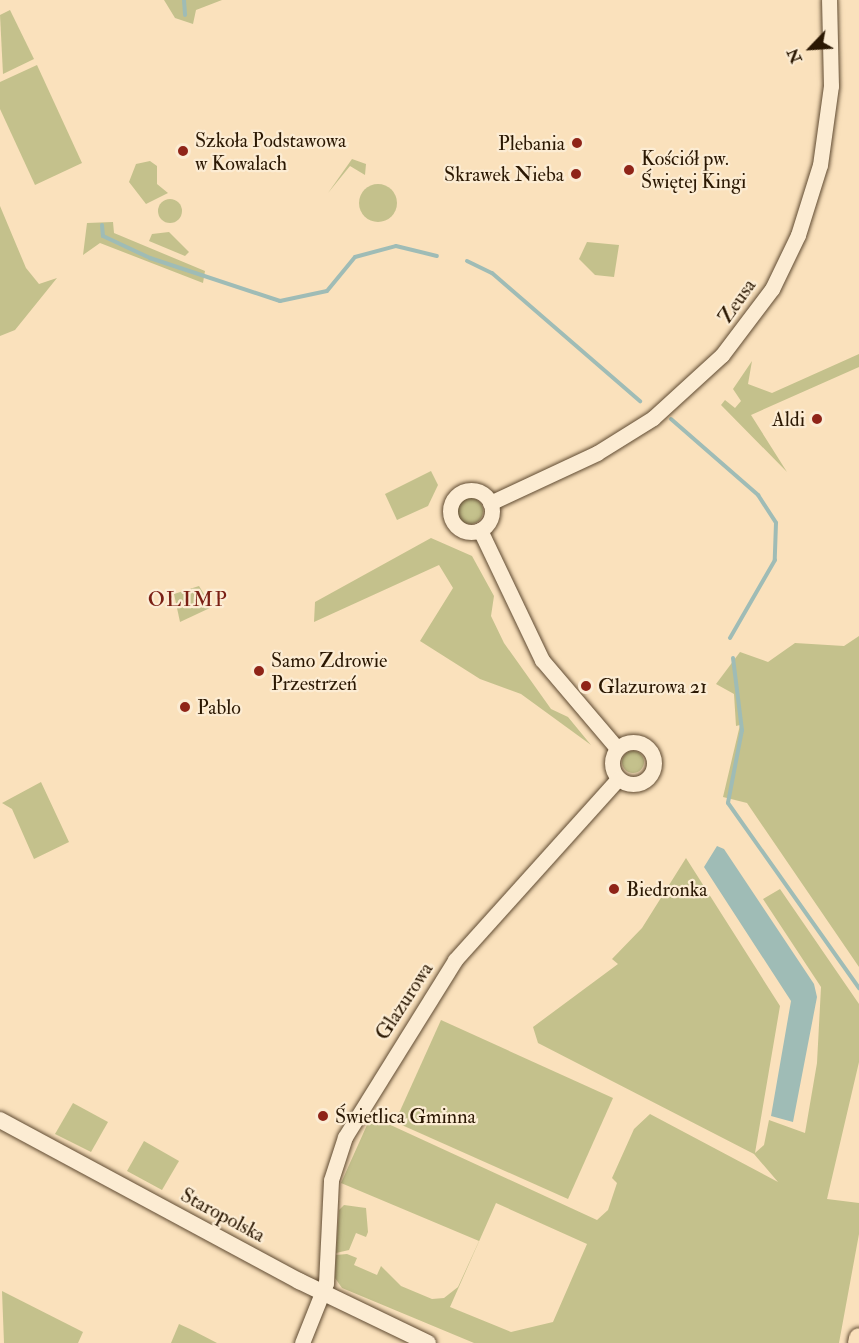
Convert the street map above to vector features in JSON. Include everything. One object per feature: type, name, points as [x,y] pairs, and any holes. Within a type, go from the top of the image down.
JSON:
[{"type":"highway","points":[[858,1343],[859,1338]]},
{"type":"main road","name":"Staropolska","points":[[0,1120],[324,1294],[428,1343]]},
{"type":"street","name":"Zeusa","points":[[490,502],[597,453],[653,418],[722,355],[772,289],[798,235],[820,165],[831,86],[829,0]]},
{"type":"street","points":[[470,490],[490,502],[491,519],[480,530],[456,527],[451,504],[470,490]]},
{"type":"street","points":[[480,530],[542,660],[617,748]]},
{"type":"street","points":[[640,743],[654,762],[642,782],[618,779],[611,764],[617,748],[640,743]]},
{"type":"street","name":"Glazurowa","points":[[324,1294],[331,1180],[349,1129],[455,960],[618,779]]},
{"type":"street","points":[[302,1343],[324,1294]]},
{"type":"shaded area","points":[[164,0],[222,0],[196,10],[193,24],[175,18]]},
{"type":"shaded area","points":[[10,10],[34,59],[3,74],[0,15]]},
{"type":"shaded area","points":[[37,65],[82,163],[35,185],[0,109],[0,82]]},
{"type":"shaded area","points":[[352,159],[366,164],[365,175],[350,166],[328,193]]},
{"type":"shaded area","points":[[150,161],[157,166],[157,184],[168,193],[146,204],[129,182],[136,164]]},
{"type":"shaded area","points":[[378,184],[392,189],[397,203],[392,217],[378,222],[364,217],[359,203],[364,189]]},
{"type":"shaded area","points":[[170,199],[179,202],[182,211],[179,220],[170,223],[161,220],[158,211],[161,202]]},
{"type":"shaded area","points":[[0,206],[26,268],[39,284],[57,278],[15,330],[0,336]]},
{"type":"shaded area","points":[[113,222],[114,233],[205,271],[203,283],[100,243],[83,255],[87,223]]},
{"type":"shaded area","points":[[169,232],[189,252],[185,256],[149,241],[152,234]]},
{"type":"shaded area","points":[[587,242],[619,245],[614,277],[595,275],[579,259]]},
{"type":"shaded area","points":[[859,354],[859,367],[751,415],[787,472],[721,405],[725,400],[735,408],[741,401],[733,389],[752,361],[748,384],[772,393]]},
{"type":"shaded area","points":[[431,471],[438,485],[428,506],[397,520],[385,494]]},
{"type":"shaded area","points":[[470,498],[479,502],[483,511],[479,520],[470,524],[461,520],[457,511],[461,502]]},
{"type":"shaded area","points":[[431,538],[472,556],[494,596],[491,616],[504,643],[551,709],[568,717],[591,745],[521,694],[480,679],[420,641],[453,588],[439,565],[314,622],[315,602]]},
{"type":"shaded area","points":[[199,586],[212,607],[180,622],[174,594]]},
{"type":"shaded area","points":[[859,636],[859,967],[747,803],[723,797],[740,725],[736,726],[734,694],[716,684],[740,652],[768,662],[795,643],[844,646]]},
{"type":"shaded area","points":[[633,751],[641,754],[644,762],[641,770],[633,773],[625,770],[622,762],[625,754]]},
{"type":"shaded area","points":[[41,782],[69,842],[34,859],[12,809],[2,803]]},
{"type":"shaded area","points":[[686,858],[780,1006],[755,1153],[764,1145],[769,1120],[805,1133],[817,1063],[821,987],[763,899],[780,889],[859,1004],[859,1062],[827,1199],[859,1203],[859,1234],[839,1343],[474,1343],[342,1288],[335,1278],[336,1255],[347,1254],[357,1258],[354,1265],[377,1275],[381,1266],[401,1286],[432,1299],[444,1298],[458,1287],[479,1241],[341,1183],[371,1116],[597,1220],[608,1210],[617,1183],[612,1178],[634,1129],[650,1114],[778,1182],[754,1154],[538,1043],[533,1027],[618,964],[612,959],[642,928]],"holes":[[[496,1203],[587,1244],[553,1322],[511,1332],[450,1307]]]},
{"type":"shaded area","points":[[441,1020],[613,1098],[568,1199],[395,1122]]},
{"type":"shaded area","points":[[73,1103],[108,1122],[91,1152],[55,1134]]},
{"type":"shaded area","points":[[144,1141],[179,1161],[162,1190],[127,1171]]},
{"type":"shaded area","points":[[344,1205],[366,1208],[368,1232],[366,1237],[356,1233],[349,1250],[336,1253],[339,1210]]},
{"type":"shaded area","points":[[2,1291],[83,1332],[78,1343],[4,1343]]},
{"type":"shaded area","points":[[179,1324],[190,1329],[217,1343],[171,1343]]},
{"type":"water","points":[[717,846],[724,849],[814,984],[817,997],[793,1122],[771,1116],[791,1001],[704,867]]},
{"type":"waterway","points":[[184,0],[185,15]]},
{"type":"waterway","points":[[102,225],[103,236],[150,258],[280,301],[327,291],[355,257],[396,246],[437,256]]},
{"type":"waterway","points":[[467,261],[492,273],[640,401]]},
{"type":"waterway","points":[[671,419],[758,495],[776,523],[775,560],[730,638]]},
{"type":"waterway","points":[[733,658],[742,730],[728,803],[859,988]]},
{"type":"place","name":"Plebania","points":[[577,143]]},
{"type":"place","name":"Szkoła Podstawowa w Kowalach","points":[[183,151]]},
{"type":"place","name":"Kościół pw. Świętej Kingi","points":[[629,170]]},
{"type":"place","name":"Skrawek Nieba","points":[[576,174]]},
{"type":"place","name":"Aldi","points":[[817,419]]},
{"type":"place","name":"Samo Zdrowie Przestrzeń","points":[[259,671]]},
{"type":"place","name":"Glazurowa 21","points":[[586,686]]},
{"type":"place","name":"Pablo","points":[[185,707]]},
{"type":"place","name":"Biedronka","points":[[614,889]]},
{"type":"place","name":"Świetlica Gminna","points":[[323,1116]]},
{"type":"district","name":"OLIMP","points":[[188,600]]}]
